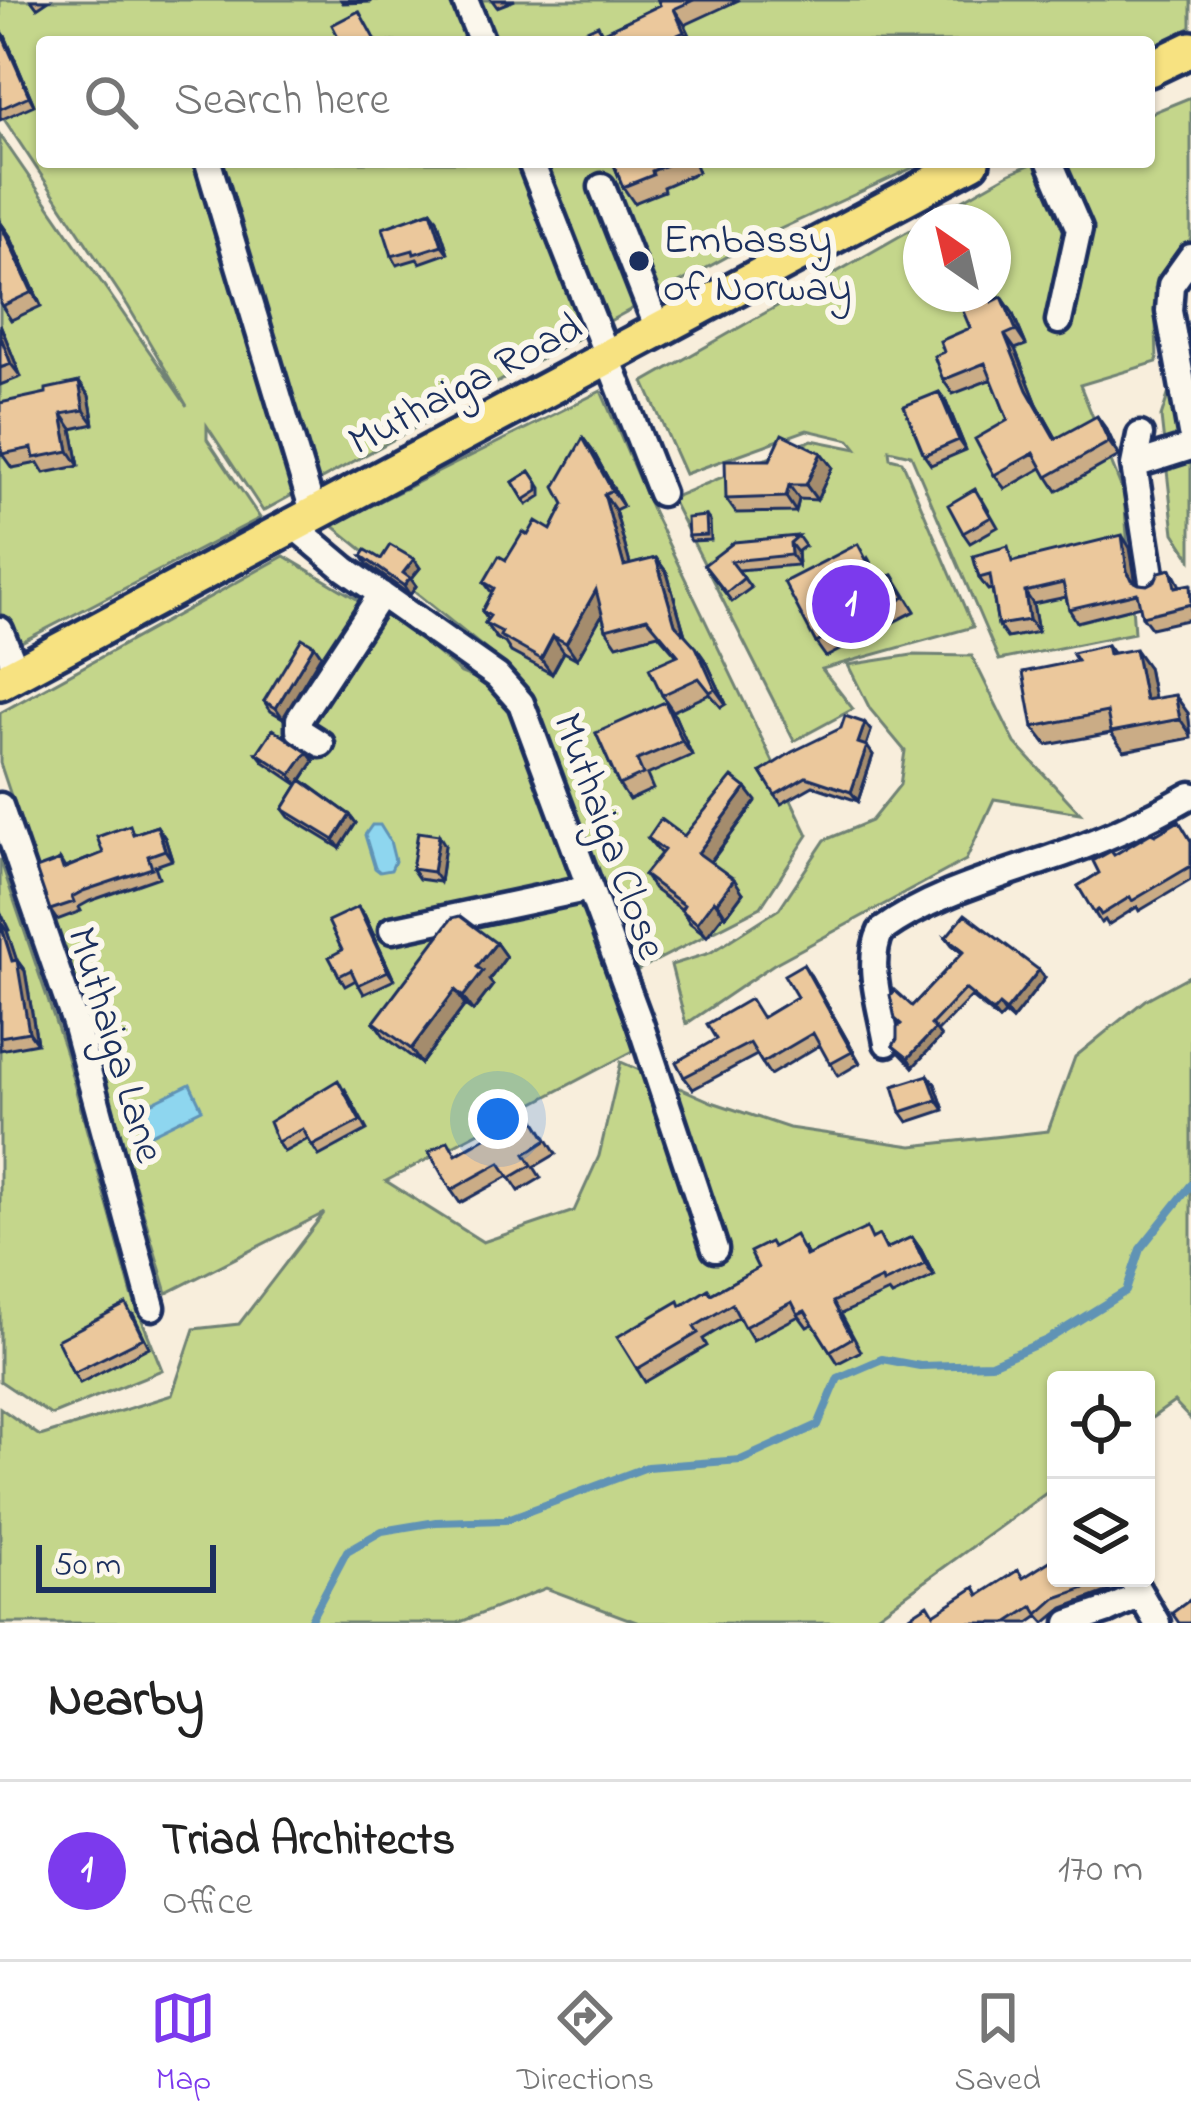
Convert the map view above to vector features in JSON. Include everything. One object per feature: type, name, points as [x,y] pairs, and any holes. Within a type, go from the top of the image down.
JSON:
[{"type":"main road","points":[[1155,66],[1191,49]]},
{"type":"main road","name":"Muthaiga Road","points":[[9,678],[961,168]]},
{"type":"street","points":[[466,0],[480,36]]},
{"type":"street","points":[[210,168],[304,520]]},
{"type":"street","points":[[532,168],[661,493]]},
{"type":"street","points":[[1053,168],[1079,230],[1059,321]]},
{"type":"street","points":[[602,187],[658,329]]},
{"type":"street","points":[[1191,257],[1171,285],[1169,311],[1191,433]]},
{"type":"street","points":[[1140,435],[1134,465],[1152,581]]},
{"type":"street","points":[[1134,465],[1191,447]]},
{"type":"street","name":"Muthaiga Close","points":[[304,520],[381,594],[512,689],[521,703],[640,1022],[715,1249]]},
{"type":"street","points":[[321,744],[299,730],[299,719],[381,594]]},
{"type":"street","points":[[0,630],[9,678]]},
{"type":"street","points":[[887,1042],[874,962],[874,945],[881,931],[972,884],[1105,838],[1191,795]]},
{"type":"street","name":"Muthaiga Lane","points":[[0,806],[75,1023],[152,1306]]},
{"type":"street","points":[[392,930],[590,888]]},
{"type":"street","points":[[1069,1623],[1108,1610],[1136,1587],[1157,1623]]},
{"type":"green space","points":[[0,0],[1191,0],[1191,27],[1155,48],[1155,36],[36,36],[36,167],[0,113]]},
{"type":"green space","points":[[1191,97],[1191,239],[1155,288],[1157,362],[1080,385],[1124,494],[1134,633],[999,660],[911,455],[889,450],[890,458],[902,461],[973,627],[822,669],[853,709],[794,741],[672,500],[812,440],[857,449],[850,440],[807,430],[685,474],[644,382],[903,234],[903,312],[1011,312],[1011,204],[956,204],[1022,168],[1155,168],[1155,112]]},
{"type":"green space","points":[[0,135],[187,406],[36,168],[912,168],[763,237],[263,511],[207,426],[207,439],[260,518],[0,653]]},
{"type":"green space","points":[[1191,324],[1191,559],[1174,533],[1161,417]]},
{"type":"green space","points":[[601,391],[654,514],[808,835],[761,907],[638,970],[580,832],[554,836],[637,1049],[386,1181],[483,1242],[574,1211],[599,1156],[621,1062],[712,1102],[789,1128],[912,1146],[1048,1131],[1075,1057],[1145,1000],[1191,975],[1191,1420],[1174,1402],[1155,1416],[1155,1371],[1047,1371],[1047,1493],[867,1623],[639,1623],[546,1588],[458,1623],[0,1623],[0,1408],[40,1436],[172,1395],[194,1329],[239,1324],[324,1213],[167,1293],[86,1019],[0,763],[0,713],[284,556],[411,631],[461,673],[521,696],[511,670],[332,525]]},
{"type":"green space","points":[[912,655],[972,656],[1015,743],[1080,813],[994,799],[966,860],[774,964],[686,1024],[671,965],[710,953],[779,909],[825,840],[871,821],[900,785],[905,751],[870,709],[848,665]]},
{"type":"green space","points":[[0,859],[64,1047],[132,1295],[162,1370],[51,1415],[0,1381]]},
{"type":"water","points":[[372,825],[380,825],[390,841],[395,861],[391,870],[375,868],[365,835]]},
{"type":"water","points":[[190,1084],[202,1109],[145,1137],[133,1112]]},
{"type":"building","points":[[658,0],[694,0],[674,9],[684,32],[675,36],[573,36],[598,25],[602,33],[660,5]]},
{"type":"building","points":[[359,11],[373,36],[338,36],[332,25]]},
{"type":"building","points":[[0,30],[29,96],[0,109]]},
{"type":"building","points":[[615,168],[659,168],[653,175],[623,187]]},
{"type":"building","points":[[431,211],[442,245],[392,256],[383,228]]},
{"type":"building","points":[[0,223],[32,292],[2,306],[0,303]]},
{"type":"building","points":[[963,312],[1008,312],[1016,330],[1005,335],[1027,390],[1055,439],[1097,416],[1109,442],[1047,477],[1034,453],[994,475],[975,439],[1008,420],[985,363],[943,380],[934,356],[944,352],[940,341],[970,328]]},
{"type":"building","points":[[0,335],[11,364],[0,368]]},
{"type":"building","points":[[79,382],[84,410],[62,414],[69,451],[34,458],[32,448],[2,454],[0,403]]},
{"type":"building","points":[[939,392],[959,440],[924,455],[904,406]]},
{"type":"building","points":[[782,434],[821,453],[806,485],[789,485],[786,497],[726,499],[725,460],[770,460]]},
{"type":"building","points":[[583,438],[612,490],[604,494],[624,566],[656,558],[675,624],[696,647],[715,689],[710,692],[699,678],[662,695],[649,668],[678,655],[647,618],[606,629],[596,590],[566,643],[553,636],[541,659],[485,623],[490,616],[482,611],[494,588],[484,582],[499,556],[506,560],[536,521],[551,530],[564,504],[555,487]]},
{"type":"building","points":[[530,471],[538,491],[524,500],[513,482]]},
{"type":"building","points":[[975,489],[991,517],[963,533],[948,505]]},
{"type":"building","points":[[706,516],[707,535],[688,536],[687,518]]},
{"type":"building","points":[[1122,535],[1131,580],[1147,585],[1159,572],[1171,569],[1175,587],[1190,584],[1191,604],[1142,616],[1137,593],[1069,609],[1063,583],[1025,592],[1029,620],[998,625],[990,575],[979,578],[973,556],[1008,546],[1012,562]]},
{"type":"building","points":[[798,536],[790,543],[791,555],[731,561],[744,578],[726,593],[704,565],[734,542]]},
{"type":"building","points":[[858,544],[877,580],[893,575],[905,597],[816,643],[784,582]]},
{"type":"building","points":[[390,545],[414,559],[403,573],[410,578],[404,586],[362,556],[366,550],[381,559]]},
{"type":"building","points":[[302,638],[314,645],[276,708],[264,701]]},
{"type":"building","points":[[1107,645],[1109,654],[1135,649],[1145,700],[1175,695],[1180,719],[1111,732],[1107,712],[1033,727],[1023,672],[1077,661],[1072,653]]},
{"type":"building","points":[[665,702],[682,741],[637,760],[643,774],[619,785],[596,733]]},
{"type":"building","points":[[845,716],[865,723],[858,743],[867,746],[851,792],[806,777],[775,795],[761,772],[841,728]]},
{"type":"building","points":[[273,729],[307,752],[291,775],[257,753]]},
{"type":"building","points":[[732,777],[746,788],[698,853],[734,879],[697,923],[681,910],[684,905],[644,875],[664,850],[648,838],[661,819],[684,836]]},
{"type":"building","points":[[301,780],[350,815],[334,840],[283,809]]},
{"type":"building","points":[[1179,821],[1191,841],[1191,866],[1132,901],[1130,897],[1101,915],[1098,910],[1094,913],[1078,886],[1099,873],[1093,861]]},
{"type":"building","points":[[130,825],[133,834],[157,826],[165,850],[148,856],[152,868],[83,891],[72,897],[74,902],[50,910],[36,869],[60,860],[63,869],[103,853],[97,837]]},
{"type":"building","points":[[418,832],[439,835],[433,872],[412,869]]},
{"type":"building","points":[[358,907],[388,971],[358,985],[351,970],[339,976],[329,957],[342,950],[328,921]]},
{"type":"building","points":[[965,914],[1039,970],[1006,1011],[999,1005],[993,1012],[965,989],[908,1058],[893,1046],[901,1024],[895,1019],[890,995],[894,990],[912,1006],[964,951],[946,937]]},
{"type":"building","points":[[460,916],[496,943],[477,967],[483,971],[463,997],[455,990],[411,1049],[374,1022],[452,918]]},
{"type":"building","points":[[0,922],[12,961],[17,960],[29,1032],[0,1037]]},
{"type":"building","points":[[803,964],[852,1052],[830,1064],[813,1033],[762,1063],[750,1043],[684,1077],[676,1062],[716,1039],[707,1024],[750,999],[762,1018],[797,997],[784,975]]},
{"type":"building","points":[[928,1075],[937,1100],[901,1112],[893,1086]]},
{"type":"building","points":[[338,1080],[360,1121],[312,1146],[303,1129],[277,1142],[269,1122]]},
{"type":"building","points":[[530,1112],[547,1140],[525,1154],[532,1165],[510,1178],[500,1163],[451,1190],[429,1152],[448,1141],[456,1155]]},
{"type":"building","points":[[867,1228],[872,1239],[879,1235],[886,1249],[912,1237],[925,1264],[833,1302],[852,1338],[830,1351],[805,1311],[798,1314],[792,1302],[744,1327],[732,1304],[694,1327],[698,1333],[637,1369],[617,1337],[679,1301],[681,1306],[708,1289],[711,1294],[758,1268],[750,1252],[770,1242],[773,1247],[795,1235],[806,1256]]},
{"type":"building","points":[[126,1304],[143,1338],[73,1373],[57,1340]]},
{"type":"building","points":[[1047,1563],[1047,1587],[1088,1587],[1056,1598],[1038,1614],[1033,1606],[1007,1623],[899,1623],[928,1604],[934,1614],[975,1587],[979,1595],[1018,1570],[1023,1578]]},
{"type":"building","points":[[1191,1599],[1191,1623],[1179,1623],[1172,1613]]},
{"type":"waterway","points":[[309,1623],[347,1551],[382,1531],[436,1522],[505,1520],[647,1467],[741,1460],[818,1425],[838,1378],[882,1359],[920,1366],[991,1364],[1047,1340],[1126,1291],[1140,1249],[1191,1185]]},
{"type":"place","name":"Embassy of Norway","points":[[639,261]]},
{"type":"place","name":"Triad Architects","points":[[851,604]]}]
